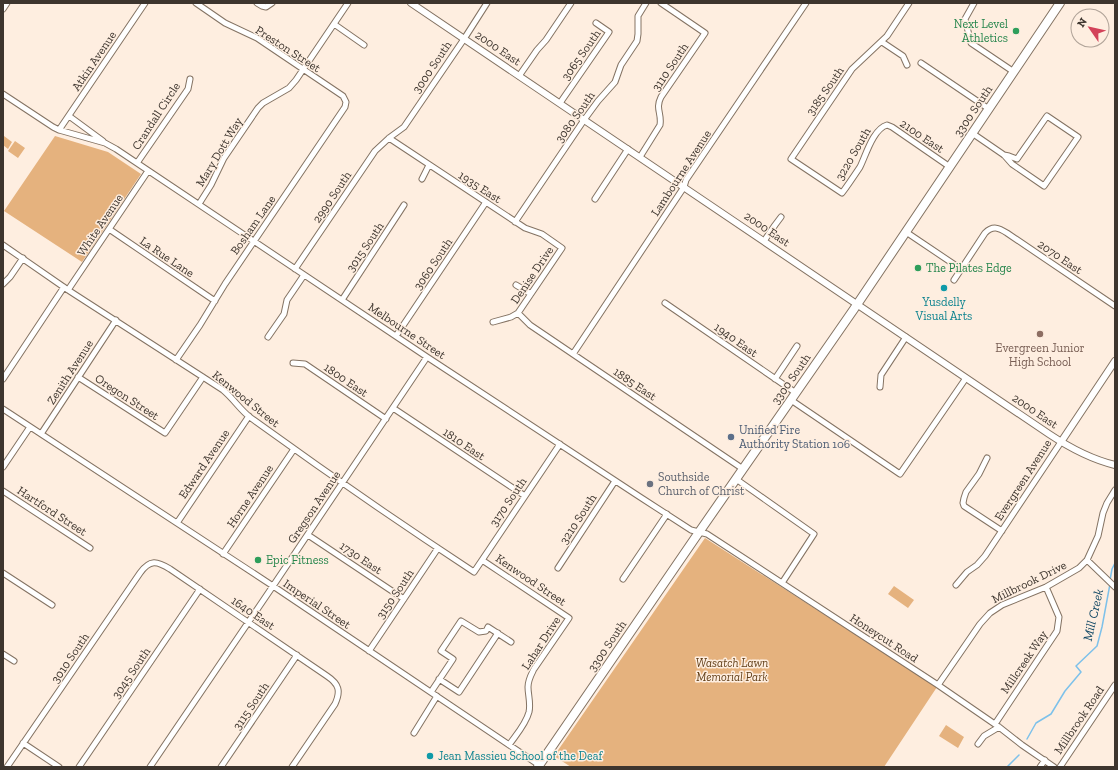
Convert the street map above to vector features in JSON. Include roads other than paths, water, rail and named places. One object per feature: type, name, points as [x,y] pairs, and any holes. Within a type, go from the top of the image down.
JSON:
[{"type":"main road","name":"3300 South","points":[[539,766],[699,532],[858,304],[1060,3]]},
{"type":"street","points":[[3,9],[7,3]]},
{"type":"street","name":"Atkin Avenue","points":[[59,130],[145,3]]},
{"type":"street","name":"Preston Street","points":[[196,3],[225,23],[257,38],[342,96],[346,102]]},
{"type":"street","points":[[257,3],[266,7],[272,3]]},
{"type":"street","name":"Mary Dott Way","points":[[199,204],[211,185],[224,158],[258,108],[263,103],[289,88],[296,80],[348,3]]},
{"type":"street","name":"2000 East","points":[[411,3],[1061,442],[1088,456],[1115,465]]},
{"type":"street","name":"3000 South","points":[[389,138],[404,127],[487,3]]},
{"type":"street","points":[[519,76],[571,3]]},
{"type":"street","name":"3080 South","points":[[515,222],[584,120],[602,96],[615,82],[621,65],[637,41],[638,19],[640,12],[646,3]]},
{"type":"street","name":"3110 South","points":[[640,157],[660,125],[661,120],[658,107],[661,97],[705,33],[661,3]]},
{"type":"street","name":"Lambourne Avenue","points":[[573,354],[684,187],[686,180],[806,3]]},
{"type":"street","name":"3185 South","points":[[842,193],[791,159],[852,69],[882,42],[909,3]]},
{"type":"street","points":[[974,3],[965,18],[971,43],[1014,72]]},
{"type":"street","name":"3065 South","points":[[560,103],[609,32],[596,23]]},
{"type":"street","points":[[334,24],[364,45]]},
{"type":"street","points":[[882,42],[903,56],[907,65]]},
{"type":"street","points":[[921,63],[988,109]]},
{"type":"street","name":"Crandall Circle","points":[[137,163],[188,89],[190,79]]},
{"type":"street","name":"Melbourne Street","points":[[3,94],[59,130],[105,143]]},
{"type":"street","name":"Bosham Lane","points":[[176,360],[225,284],[345,107],[346,102]]},
{"type":"street","name":"Melbourne Street","points":[[69,116],[105,143],[199,204],[427,357],[690,530],[699,532]]},
{"type":"street","points":[[972,133],[1004,155],[1012,164],[1044,186],[1078,137],[1047,116],[1017,159],[1004,155]]},
{"type":"street","name":"2100 East","points":[[883,126],[887,125],[892,127],[950,167]]},
{"type":"street","name":"3220 South","points":[[842,193],[860,166],[868,146],[883,126]]},
{"type":"street","name":"1935 East","points":[[389,138],[515,222],[525,228],[542,234],[562,248]]},
{"type":"street","name":"2990 South","points":[[295,269],[375,151],[389,138]]},
{"type":"street","points":[[594,199],[628,149]]},
{"type":"street","points":[[422,179],[429,165]]},
{"type":"street","name":"White Avenue","points":[[3,379],[148,171]]},
{"type":"street","name":"3060 South","points":[[396,336],[486,202]]},
{"type":"street","name":"3015 South","points":[[342,300],[404,205]]},
{"type":"street","points":[[764,241],[781,217]]},
{"type":"street","name":"2070 East","points":[[961,269],[988,229],[993,227],[1001,229],[1115,306]]},
{"type":"street","name":"La Rue Lane","points":[[109,229],[215,301]]},
{"type":"street","points":[[906,232],[961,269],[954,280]]},
{"type":"street","name":"Kenwood Street","points":[[3,245],[203,377],[230,396],[249,416],[294,449],[474,572]]},
{"type":"street","name":"Denise Drive","points":[[518,313],[562,248]]},
{"type":"street","points":[[3,284],[10,277],[23,258]]},
{"type":"street","points":[[268,337],[284,314],[287,300],[304,274]]},
{"type":"street","points":[[516,285],[531,294]]},
{"type":"street","name":"1940 East","points":[[665,303],[775,379],[793,397],[900,474],[966,378]]},
{"type":"street","points":[[493,322],[511,317],[518,313]]},
{"type":"street","name":"1885 East","points":[[518,313],[530,325],[743,469]]},
{"type":"street","name":"Zenith Avenue","points":[[41,434],[116,320]]},
{"type":"street","points":[[880,387],[881,375],[906,337]]},
{"type":"street","points":[[775,379],[797,346]]},
{"type":"street","name":"Gregson Avenue","points":[[150,767],[427,357]]},
{"type":"street","name":"Evergreen Avenue","points":[[956,585],[970,569],[980,562],[1115,361]]},
{"type":"street","name":"1800 East","points":[[293,363],[305,364],[386,419]]},
{"type":"street","name":"Oregon Street","points":[[78,377],[165,433],[203,377]]},
{"type":"street","name":"1810 East","points":[[393,408],[525,496]]},
{"type":"street","name":"Imperial Street","points":[[3,409],[273,586],[509,744],[539,766]]},
{"type":"street","name":"Edward Avenue","points":[[177,523],[249,416]]},
{"type":"street","points":[[3,467],[30,427]]},
{"type":"street","name":"3170 South","points":[[474,572],[560,444]]},
{"type":"street","name":"Horne Avenue","points":[[223,554],[294,449]]},
{"type":"street","points":[[987,458],[979,474],[966,492],[963,502],[964,506],[1002,531]]},
{"type":"street","points":[[736,479],[814,534],[782,583]]},
{"type":"street","name":"3210 South","points":[[558,568],[615,481]]},
{"type":"street","points":[[1115,490],[1103,513],[1098,536],[1088,560],[1115,587]]},
{"type":"street","name":"Hartford Street","points":[[3,491],[90,548]]},
{"type":"street","points":[[623,579],[667,514]]},
{"type":"street","name":"Honeycut Road","points":[[699,532],[707,534],[938,685],[997,725],[1022,745],[1054,767]]},
{"type":"street","name":"1730 East","points":[[308,535],[404,599]]},
{"type":"street","name":"3150 South","points":[[369,651],[438,548]]},
{"type":"street","name":"Kenwood Street","points":[[482,560],[569,618]]},
{"type":"street","name":"Millbrook Drive","points":[[938,685],[980,624],[990,613],[1002,605],[1046,586],[1079,568],[1088,560]]},
{"type":"street","name":"1640 East","points":[[151,563],[158,563],[166,567],[297,655],[335,683],[338,689],[338,697],[335,704],[292,767]]},
{"type":"street","name":"3010 South","points":[[7,767],[140,573],[151,563]]},
{"type":"street","points":[[3,573],[52,605]]},
{"type":"street","name":"Millcreek Way","points":[[997,725],[1057,631],[1059,617],[1046,586]]},
{"type":"street","name":"3045 South","points":[[78,767],[200,590]]},
{"type":"street","name":"Lahar Drive","points":[[509,744],[529,713],[530,706],[528,688],[530,675],[569,618]]},
{"type":"street","points":[[431,692],[453,658],[441,650],[462,620],[479,632],[486,631],[488,627],[511,642]]},
{"type":"street","points":[[439,679],[459,692],[498,633]]},
{"type":"street","points":[[3,654],[14,661]]},
{"type":"street","name":"3115 South","points":[[221,767],[297,655]]},
{"type":"street","name":"Millbrook Road","points":[[1060,767],[1114,687]]},
{"type":"street","points":[[414,733],[437,696]]},
{"type":"street","points":[[978,744],[984,736],[997,725]]},
{"type":"street","points":[[24,743],[59,767]]},
{"type":"street","points":[[1040,767],[1045,760]]},
{"type":"waterway","name":"Mill Creek","points":[[1110,580],[1115,563]]},
{"type":"waterway","name":"Mill Creek","points":[[1027,739],[1036,723],[1051,714],[1065,691],[1081,672],[1076,666],[1097,646],[1110,584]]},
{"type":"waterway","name":"Mill Creek","points":[[1007,767],[1019,755]]},
{"type":"place","name":"Next Level Athletics","points":[[1016,31]]},
{"type":"place","name":"The Pilates Edge","points":[[918,268]]},
{"type":"place","name":"Yusdelly Visual Arts","points":[[944,288]]},
{"type":"place","name":"Evergreen Junior High School","points":[[1040,334]]},
{"type":"place","name":"Unified Fire Authority Station 106","points":[[731,437]]},
{"type":"place","name":"Southside Church of Christ","points":[[650,484]]},
{"type":"place","name":"Epic Fitness","points":[[258,560]]},
{"type":"place","name":"Jean Massieu School of the Deaf","points":[[430,756]]},
{"type":"park label","name":"Wasatch Lawn Memorial Park","points":[[732,670]]}]
